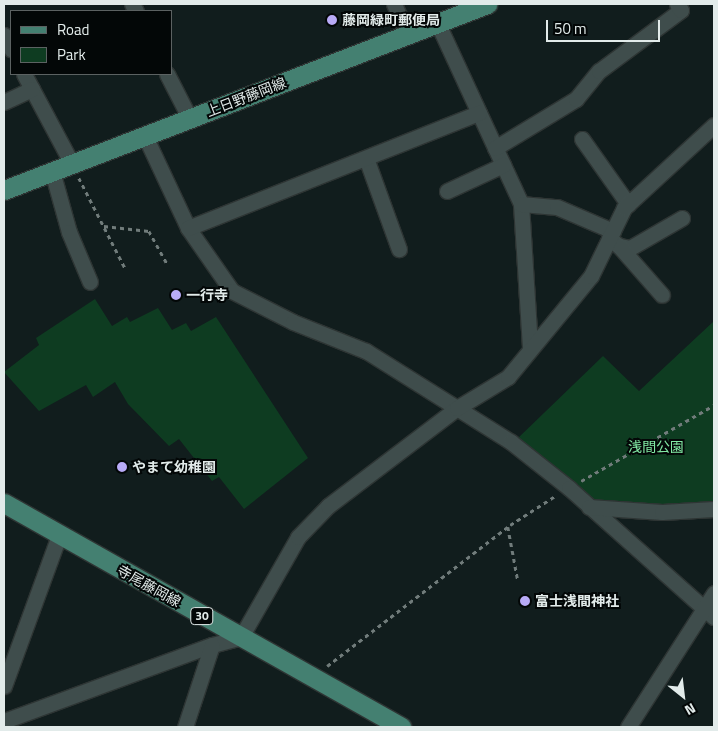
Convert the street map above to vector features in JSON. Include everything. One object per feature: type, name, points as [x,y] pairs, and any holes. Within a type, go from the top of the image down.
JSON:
[{"type":"main road","name":"上日野藤岡線","points":[[4,190],[487,4]]},
{"type":"main road","name":"寺尾藤岡線","points":[[4,503],[400,727]]},
{"type":"street","points":[[394,4],[408,35]]},
{"type":"street","points":[[495,148],[576,99],[599,71],[680,10],[677,4]]},
{"type":"street","points":[[438,24],[521,204],[530,348]]},
{"type":"street","points":[[4,35],[10,48]]},
{"type":"street","points":[[25,75],[72,164]]},
{"type":"street","points":[[168,75],[190,119]]},
{"type":"street","points":[[4,102],[32,89]]},
{"type":"street","points":[[188,228],[479,113]]},
{"type":"street","points":[[4,721],[212,645],[241,637],[298,537],[328,506],[456,408],[508,377],[590,276],[614,238],[628,204],[714,125]]},
{"type":"street","points":[[145,136],[188,228],[232,291],[293,322],[366,351],[511,442],[569,488],[709,613]]},
{"type":"street","points":[[582,139],[628,204]]},
{"type":"street","points":[[366,158],[399,249]]},
{"type":"street","points":[[447,191],[503,166]]},
{"type":"street","points":[[52,172],[69,232],[90,282]]},
{"type":"street","points":[[521,204],[558,207],[630,248],[682,218]]},
{"type":"street","points":[[614,238],[662,294]]},
{"type":"street","points":[[589,507],[662,512],[714,508]]},
{"type":"street","points":[[4,686],[60,536]]},
{"type":"street","points":[[628,727],[709,613],[714,593]]},
{"type":"street","points":[[185,727],[212,645]]},
{"type":"path","points":[[72,164],[125,268]]},
{"type":"path","points":[[104,226],[149,231],[167,263]]},
{"type":"path","points":[[312,677],[508,527],[569,488],[714,405]]},
{"type":"path","points":[[508,527],[518,581]]},
{"type":"green space","points":[[95,299],[112,326],[127,317],[130,322],[158,308],[172,330],[186,323],[191,331],[216,317],[308,458],[244,509],[219,477],[212,481],[179,439],[169,446],[128,404],[115,382],[93,397],[86,385],[39,411],[4,372],[39,345],[36,338]]},
{"type":"green space","name":"浅間公園","points":[[714,321],[714,504],[658,506],[591,500],[517,439],[603,356],[639,391]]},
{"type":"place","name":"藤岡緑町郵便局","points":[[332,20]]},
{"type":"place","name":"一行寺","points":[[176,295]]},
{"type":"place","name":"やまて幼稚園","points":[[122,467]]},
{"type":"place","name":"富士浅間神社","points":[[525,601]]}]
